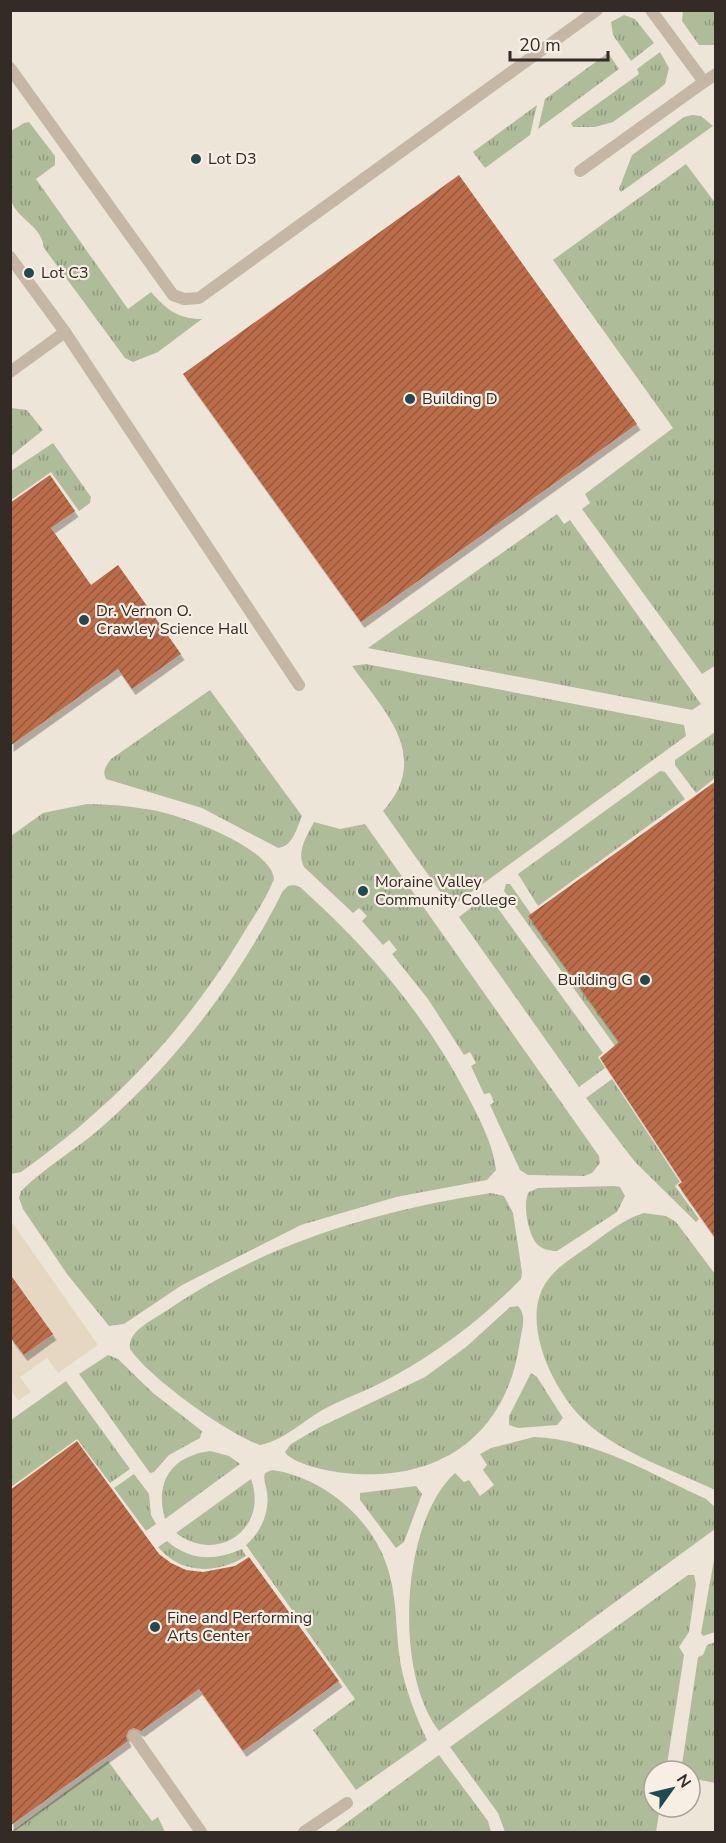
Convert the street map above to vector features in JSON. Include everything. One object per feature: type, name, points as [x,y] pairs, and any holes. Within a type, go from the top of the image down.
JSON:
[{"type":"lane","points":[[10,68],[173,295],[184,299],[199,298],[597,10]]},
{"type":"lane","points":[[651,10],[704,82]]},
{"type":"lane","points":[[580,171],[716,74]]},
{"type":"lane","points":[[10,256],[65,332],[300,685]]},
{"type":"lane","points":[[10,372],[65,332]]},
{"type":"lane","points":[[134,1736],[201,1833]]},
{"type":"lane","points":[[304,1833],[347,1803]]},
{"type":"green space","points":[[683,11],[715,11],[715,45],[699,45],[682,21]]},
{"type":"green space","points":[[624,15],[635,19],[654,43],[631,61],[613,35],[611,22]]},
{"type":"green space","points":[[660,52],[669,68],[665,84],[613,122],[595,127],[573,127],[571,123],[639,74],[637,69]]},
{"type":"green space","points":[[608,53],[619,69],[538,129],[545,99]]},
{"type":"green space","points":[[537,105],[530,135],[485,168],[473,152]]},
{"type":"green space","points":[[701,116],[713,126],[621,192],[619,189],[632,155],[684,117]]},
{"type":"green space","points":[[29,122],[55,156],[55,165],[36,179],[128,309],[151,292],[162,304],[174,312],[194,319],[202,319],[158,352],[133,362],[125,358],[44,248],[39,234],[20,215],[12,203],[9,180],[11,131]]},
{"type":"green space","points":[[686,164],[716,204],[716,665],[702,674],[582,509],[590,503],[585,494],[673,428],[553,260]]},
{"type":"green space","points":[[11,408],[27,410],[43,430],[11,456]]},
{"type":"green space","points":[[53,443],[91,497],[90,503],[79,511],[51,472],[11,500],[11,471]]},
{"type":"green space","points":[[557,514],[564,524],[570,520],[701,704],[692,710],[368,648]]},
{"type":"green space","points":[[366,664],[684,725],[686,736],[451,907],[383,811],[397,791],[403,772],[403,754],[398,736],[389,718],[352,666]]},
{"type":"green space","points":[[210,690],[302,816],[294,836],[283,847],[278,848],[202,808],[106,779],[106,766],[111,759]]},
{"type":"green space","points":[[715,732],[715,778],[696,793],[675,765],[675,760]]},
{"type":"green space","points":[[660,771],[665,772],[685,799],[538,906],[518,874]]},
{"type":"green space","points":[[87,804],[152,810],[183,818],[223,834],[258,855],[269,867],[274,879],[263,902],[218,973],[194,1006],[143,1067],[85,1122],[21,1172],[11,1174],[11,836],[43,813]]},
{"type":"green space","points":[[314,822],[340,829],[365,824],[599,1156],[600,1163],[592,1173],[584,1176],[528,1175],[520,1170],[490,1105],[494,1102],[490,1093],[484,1094],[471,1066],[476,1063],[470,1052],[464,1055],[428,999],[392,954],[397,950],[389,940],[383,945],[362,921],[367,916],[359,908],[353,913],[304,867],[302,849]]},
{"type":"green space","points":[[506,884],[510,884],[531,914],[528,916],[620,1043],[615,1046],[504,891]]},
{"type":"green space","points":[[288,886],[300,887],[348,933],[413,1008],[450,1064],[475,1111],[488,1140],[496,1170],[487,1180],[396,1197],[301,1225],[182,1285],[124,1324],[109,1326],[67,1274],[23,1209],[19,1198],[21,1191],[103,1126],[130,1101],[181,1046],[226,987],[283,891]]},
{"type":"green space","points":[[489,896],[603,1053],[598,1057],[605,1068],[579,1087],[459,917]]},
{"type":"green space","points":[[612,1079],[680,1182],[675,1186],[699,1219],[696,1222],[635,1162],[586,1098]]},
{"type":"green space","points":[[620,1187],[625,1196],[617,1212],[557,1251],[545,1249],[536,1243],[527,1218],[526,1203],[529,1192],[538,1188]]},
{"type":"green space","points":[[491,1193],[504,1196],[513,1213],[522,1272],[521,1279],[477,1320],[445,1344],[386,1380],[319,1412],[278,1439],[260,1445],[228,1429],[171,1389],[154,1375],[130,1349],[130,1343],[137,1331],[148,1322],[203,1287],[281,1249],[363,1221],[447,1200]]},
{"type":"green space","points":[[644,1213],[666,1216],[676,1222],[715,1274],[715,1490],[632,1453],[587,1423],[563,1395],[545,1358],[539,1338],[538,1300],[545,1284],[555,1272],[611,1230]]},
{"type":"green space","points":[[518,1306],[523,1318],[523,1327],[513,1372],[502,1400],[487,1424],[467,1443],[445,1458],[418,1468],[389,1473],[357,1474],[311,1466],[294,1460],[285,1452],[291,1444],[320,1427],[425,1377],[466,1347],[510,1307]]},
{"type":"green space","points":[[108,1355],[118,1359],[153,1393],[202,1431],[200,1438],[169,1455],[154,1472],[150,1473],[79,1374]]},
{"type":"green space","points":[[531,1373],[537,1377],[563,1418],[557,1425],[518,1428],[509,1425],[509,1416]]},
{"type":"green space","points":[[66,1381],[130,1469],[110,1483],[77,1439],[11,1487],[11,1420]]},
{"type":"green space","points":[[534,1437],[557,1439],[601,1451],[706,1499],[715,1507],[715,1529],[439,1731],[425,1706],[415,1674],[410,1638],[410,1599],[414,1562],[423,1526],[437,1496],[455,1473],[464,1482],[469,1480],[480,1496],[494,1485],[483,1470],[487,1465],[480,1454],[491,1448]]},
{"type":"green space","points":[[210,1451],[229,1456],[240,1464],[165,1519],[162,1493],[169,1473],[185,1458]]},
{"type":"green space","points":[[272,1470],[309,1481],[342,1502],[357,1516],[380,1548],[391,1578],[403,1675],[427,1740],[356,1790],[313,1730],[355,1699],[246,1545],[256,1534],[266,1514],[268,1499],[264,1476]]},
{"type":"green space","points":[[134,1474],[149,1494],[151,1515],[156,1524],[146,1531],[114,1488]]},
{"type":"green space","points":[[251,1479],[255,1497],[253,1513],[246,1526],[236,1536],[223,1543],[208,1545],[192,1542],[176,1533]]},
{"type":"green space","points":[[416,1486],[422,1494],[404,1542],[396,1548],[360,1500],[360,1493]]},
{"type":"green space","points":[[167,1541],[184,1552],[203,1557],[222,1556],[242,1549],[246,1556],[224,1566],[200,1569],[189,1567],[167,1556],[158,1547]]},
{"type":"green space","points":[[715,1554],[715,1632],[703,1636],[701,1633]]},
{"type":"green space","points":[[688,1575],[694,1575],[696,1584],[689,1632],[679,1647],[684,1655],[668,1759],[642,1759],[642,1819],[658,1819],[656,1832],[505,1832],[498,1813],[450,1747]]},
{"type":"green space","points":[[716,1642],[715,1783],[702,1780],[702,1759],[683,1759],[698,1657],[703,1655],[707,1645]]},
{"type":"green space","points":[[439,1755],[488,1821],[491,1832],[334,1832]]},
{"type":"green space","points":[[108,1761],[152,1821],[158,1817],[165,1832],[11,1832]]},
{"type":"shaded area","points":[[11,1221],[98,1345],[58,1373],[47,1358],[20,1377],[31,1392],[18,1401],[11,1389],[10,1337],[24,1355],[53,1334],[11,1274]]},
{"type":"building","name":"Building D","points":[[459,175],[637,424],[361,622],[183,374]]},
{"type":"building","name":"Dr. Vernon O. Crawley Science Hall","points":[[50,475],[75,511],[51,528],[91,585],[118,565],[181,654],[132,689],[118,669],[10,746],[10,503]]},
{"type":"building","name":"Building G","points":[[716,781],[716,1239],[678,1185],[682,1182],[600,1058],[619,1042],[528,916]]},
{"type":"building","points":[[10,1274],[53,1334],[24,1355],[10,1337]]},
{"type":"building","name":"Fine and Performing Arts Center","points":[[77,1441],[159,1554],[171,1563],[186,1570],[203,1572],[235,1566],[249,1557],[339,1681],[243,1751],[199,1689],[141,1731],[134,1728],[129,1730],[126,1736],[128,1741],[10,1826],[10,1490]]},
{"type":"place","name":"Lot D3","points":[[196,159]]},
{"type":"place","name":"Lot C3","points":[[29,273]]},
{"type":"place","name":"Building D","points":[[410,399]]},
{"type":"place","name":"Dr. Vernon O. Crawley Science Hall","points":[[84,620]]},
{"type":"place","name":"Moraine Valley Community College","points":[[363,891]]},
{"type":"place","name":"Building G","points":[[645,980]]},
{"type":"place","name":"Fine and Performing Arts Center","points":[[155,1627]]}]
